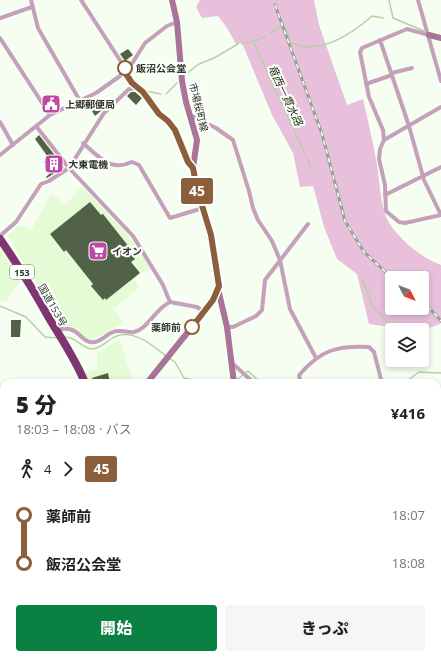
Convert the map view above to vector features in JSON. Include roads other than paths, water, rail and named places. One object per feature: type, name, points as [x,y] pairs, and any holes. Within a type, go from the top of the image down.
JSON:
[{"type":"highway","name":"国道153号","points":[[0,239],[17,263],[76,362],[83,379]]},
{"type":"main road","name":"市場桜町線","points":[[172,0],[177,22],[182,81],[197,140],[193,176],[211,235],[218,289],[227,327],[234,379]]},
{"type":"main road","points":[[429,35],[441,38]]},
{"type":"main road","points":[[150,379],[204,312],[218,289]]},
{"type":"street","points":[[31,0],[38,28],[80,101]]},
{"type":"street","points":[[81,0],[125,68],[125,71],[132,83],[143,92],[159,114],[171,124],[175,130],[188,162],[193,168]]},
{"type":"street","points":[[418,0],[441,81]]},
{"type":"street","points":[[0,18],[32,7]]},
{"type":"street","points":[[0,155],[50,115],[96,93],[125,71],[145,43],[167,26],[177,22]]},
{"type":"street","points":[[380,40],[409,126],[423,176],[441,215],[409,223],[399,222],[386,211],[385,186],[379,159],[380,149],[384,140],[383,130],[369,97],[360,52],[362,48],[380,40],[406,29],[429,35]]},
{"type":"street","points":[[0,38],[50,115]]},
{"type":"street","points":[[366,84],[412,68]]},
{"type":"street","points":[[0,236],[16,222],[41,184],[49,181],[69,168],[83,143],[104,113],[129,89],[138,88]]},
{"type":"street","points":[[384,140],[441,107]]},
{"type":"street","points":[[190,115],[216,128],[233,140],[246,178],[253,208],[258,220],[272,241],[280,260],[290,309],[316,358]]},
{"type":"street","points":[[0,122],[13,145]]},
{"type":"street","points":[[36,126],[69,168],[133,236],[163,285],[170,302]]},
{"type":"street","points":[[83,143],[101,159],[114,166],[123,166],[132,162],[139,164],[170,218],[203,208]]},
{"type":"street","points":[[385,195],[441,167]]},
{"type":"street","points":[[227,327],[233,327],[256,316],[262,310],[265,280],[308,224]]},
{"type":"street","points":[[57,331],[72,330],[90,342],[96,342],[113,332],[122,330],[134,332],[150,322],[160,308],[170,302],[198,307],[204,312]]},
{"type":"street","points":[[300,379],[300,374],[316,358],[329,350],[350,347],[369,347],[374,352],[381,379]]},
{"type":"street","points":[[232,363],[249,379]]},
{"type":"waterway","points":[[389,0],[393,18],[424,31]]},
{"type":"waterway","points":[[290,43],[304,47],[326,44],[343,37],[372,16],[383,18]]},
{"type":"waterway","points":[[284,25],[289,38]]},
{"type":"waterway","points":[[277,29],[281,27]]},
{"type":"waterway","points":[[270,34],[275,30]]},
{"type":"waterway","name":"竜西一貫水路","points":[[242,44],[258,40],[266,36]]},
{"type":"waterway","name":"竜西一貫水路","points":[[253,41],[305,154]]},
{"type":"waterway","points":[[186,74],[199,64],[214,58],[238,44]]},
{"type":"waterway","points":[[166,94],[177,83]]},
{"type":"waterway","points":[[146,91],[161,94]]},
{"type":"waterway","name":"竜西一貫水路","points":[[307,158],[311,167]]},
{"type":"waterway","name":"竜西一貫水路","points":[[363,281],[373,307],[388,323]]},
{"type":"waterway","points":[[0,306],[26,317],[45,337],[57,338]]},
{"type":"waterway","points":[[65,337],[69,337],[85,347],[95,349],[111,339],[126,334],[140,338],[154,346],[166,356]]},
{"type":"waterway","points":[[169,358],[175,362],[184,378],[188,379]]},
{"type":"waterway","points":[[237,379],[248,371],[257,379]]},
{"type":"waterway","points":[[409,379],[419,372],[441,373]]},
{"type":"railway","points":[[275,5],[322,134],[345,221],[364,252],[385,272]]},
{"type":"railway","points":[[429,308],[441,321]]},
{"type":"place","name":"飯沼公会堂","points":[[125,68]]},
{"type":"place","name":"上郷郵便局","points":[[51,104]]},
{"type":"place","name":"大東電機","points":[[54,164]]},
{"type":"place","name":"イオン","points":[[98,251]]},
{"type":"place","name":"薬師前","points":[[192,327]]}]
